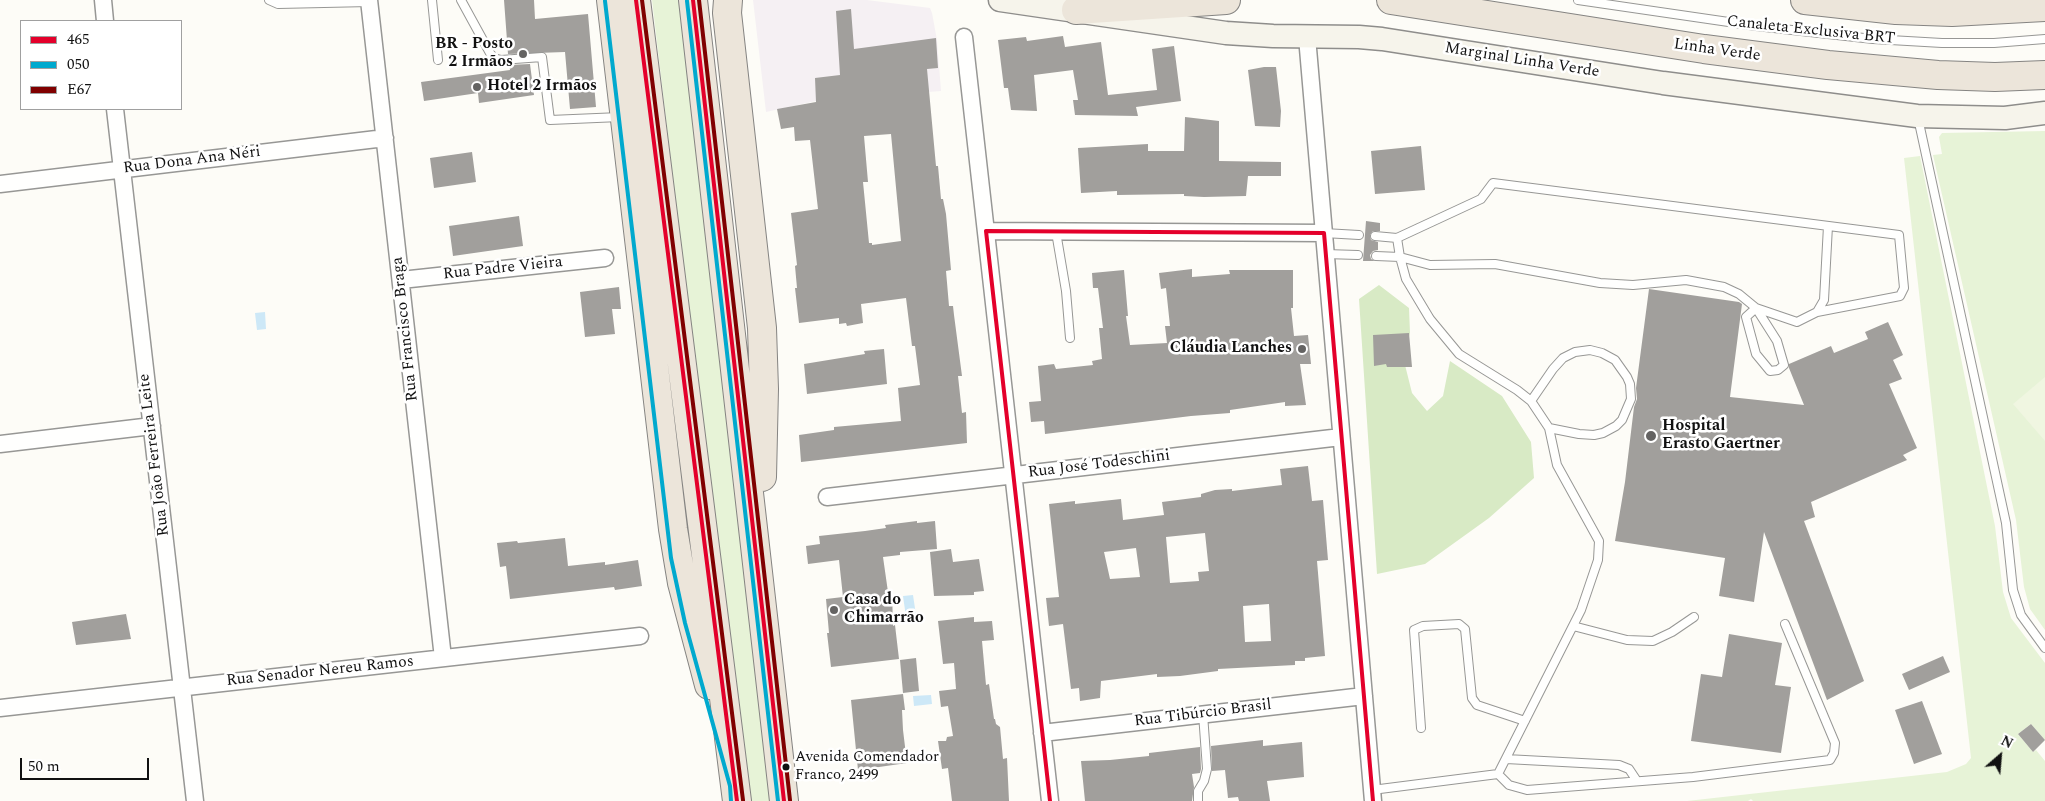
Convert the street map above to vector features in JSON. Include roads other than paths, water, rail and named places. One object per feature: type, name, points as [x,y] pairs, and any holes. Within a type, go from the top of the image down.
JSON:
[{"type":"highway","points":[[611,0],[677,557],[691,621],[737,793]]},
{"type":"highway","points":[[636,0],[737,793]]},
{"type":"highway","points":[[693,0],[784,801]]},
{"type":"highway","points":[[728,0],[727,13],[760,302],[764,362],[759,576]]},
{"type":"highway","points":[[1076,10],[1226,0]]},
{"type":"highway","name":"Linha Verde","points":[[1392,0],[1669,44],[1818,64],[1938,75],[1996,77],[2045,75]]},
{"type":"highway","points":[[1805,0],[1896,10],[1952,12],[2045,7]]},
{"type":"main road","name":"Marginal Linha Verde","points":[[1000,0],[1226,32],[1382,39],[1663,83],[1917,116],[2005,118],[2045,114]]},
{"type":"street","points":[[103,0],[106,20]]},
{"type":"street","name":"Rua Francisco Braga","points":[[370,1],[443,658]]},
{"type":"street","points":[[964,37],[1050,801]]},
{"type":"street","points":[[1307,37],[1372,795]]},
{"type":"street","name":"Rua João Ferreira Leite","points":[[115,110],[195,801]]},
{"type":"street","name":"Rua Dona Ana Néri","points":[[0,184],[385,138]]},
{"type":"street","points":[[986,231],[1324,233]]},
{"type":"street","name":"Rua Padre Vieira","points":[[401,280],[605,258]]},
{"type":"street","points":[[0,444],[152,426]]},
{"type":"street","name":"Rua José Todeschini","points":[[827,497],[1341,437]]},
{"type":"street","name":"Rua Senador Nereu Ramos","points":[[0,708],[640,636]]},
{"type":"street","name":"Rua Tibúrcio Brasil","points":[[1042,733],[1364,696]]},
{"type":"lane","points":[[269,0],[278,4],[370,1]]},
{"type":"lane","points":[[432,0],[438,60]]},
{"type":"lane","points":[[461,0],[494,58],[501,60],[542,57],[550,120],[624,117]]},
{"type":"lane","name":"Canaleta Exclusiva BRT","points":[[1578,0],[1774,28],[1874,39],[1942,43],[1994,43],[2045,39]]},
{"type":"lane","points":[[1917,116],[2006,523],[2013,590],[2021,615],[2045,648]]},
{"type":"lane","points":[[1375,236],[1397,238],[1482,199],[1493,183],[1899,235],[1904,288],[1900,296],[1818,312],[1797,322],[1756,308]]},
{"type":"lane","points":[[1818,312],[1824,300],[1828,226]]},
{"type":"lane","points":[[1056,232],[1066,291],[1070,338]]},
{"type":"lane","points":[[1324,233],[1359,235]]},
{"type":"lane","points":[[1397,238],[1406,279],[1425,311],[1458,354],[1531,401],[1549,428],[1557,465],[1599,540],[1598,560],[1581,610],[1498,774]]},
{"type":"lane","points":[[1325,254],[1358,255]]},
{"type":"lane","points":[[1376,256],[1400,257],[1430,266],[1495,264],[1600,282],[1634,285],[1686,280],[1724,287],[1739,294],[1756,308],[1777,341],[1784,365],[1778,370],[1770,371],[1756,354],[1746,317],[1756,308]]},
{"type":"lane","points":[[1531,401],[1553,369],[1563,358],[1575,352],[1590,350],[1602,353],[1615,360],[1628,376],[1631,399],[1622,420],[1616,426],[1594,435],[1549,428]]},
{"type":"lane","points":[[1573,626],[1627,640],[1653,641],[1672,632],[1694,617]]},
{"type":"lane","points":[[1421,728],[1414,630],[1423,626],[1460,624],[1465,630],[1472,698],[1477,705],[1525,721]]},
{"type":"lane","points":[[1498,774],[1509,785],[1527,790],[1694,777],[1830,760],[1834,753],[1835,743],[1785,624]]},
{"type":"lane","points":[[1198,801],[1198,791],[1204,781],[1207,769],[1203,714]]},
{"type":"lane","points":[[1506,759],[1618,765],[1629,770],[1637,781]]},
{"type":"lane","points":[[1372,795],[1498,774]]},
{"type":"water","points":[[265,312],[266,329],[257,330],[255,313]]},
{"type":"water","points":[[913,595],[916,615],[906,617],[903,596]]},
{"type":"water","points":[[931,695],[932,704],[914,706],[913,696]]},
{"type":"place","name":"BR - Posto 2 Irmãos","points":[[523,54]]},
{"type":"place","name":"Hotel 2 Irmãos","points":[[477,87]]},
{"type":"place","name":"Cláudia Lanches","points":[[1302,349]]},
{"type":"place","name":"Hospital Erasto Gaertner","points":[[1651,436]]},
{"type":"place","name":"Casa do Chimarrão","points":[[834,610]]},
{"type":"place","name":"Avenida Comendador Franco, 2499","points":[[786,767]]}]
